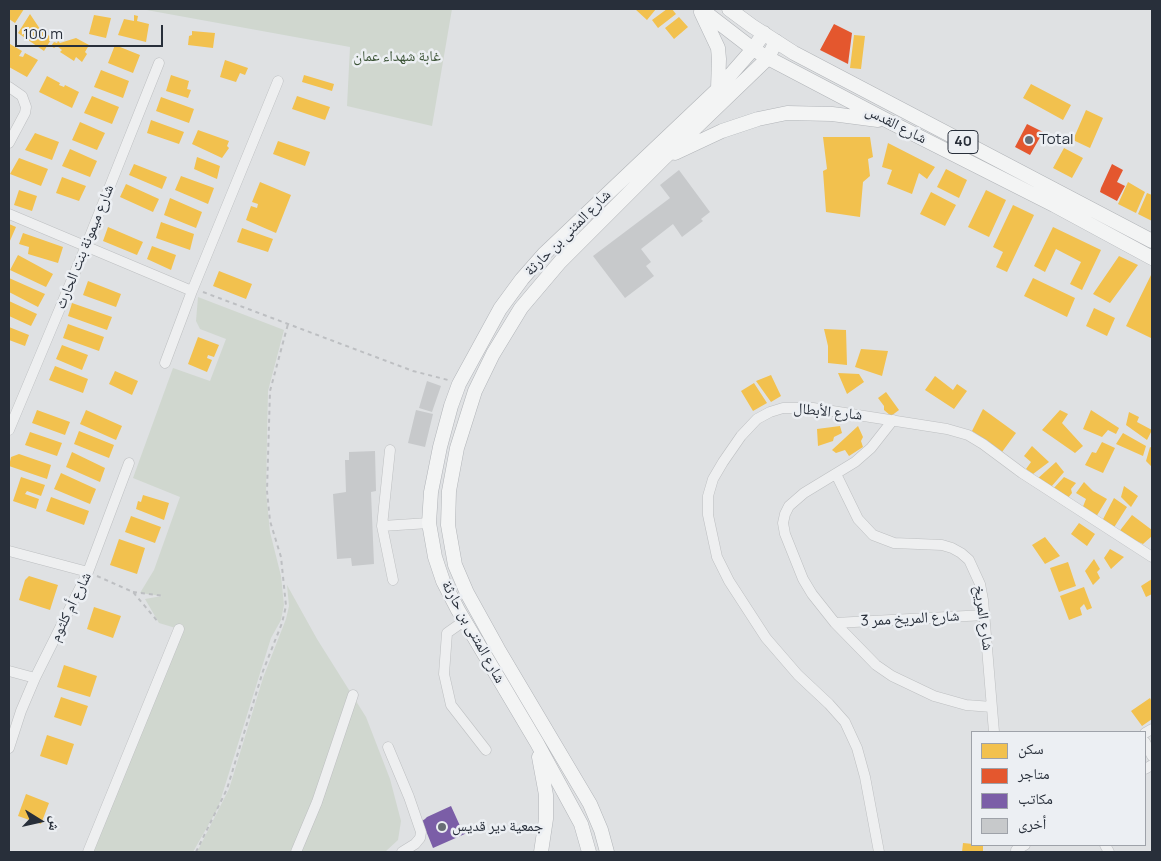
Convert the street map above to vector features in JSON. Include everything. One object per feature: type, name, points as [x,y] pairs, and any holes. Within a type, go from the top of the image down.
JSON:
[{"type":"highway","name":"شارع القدس","points":[[700,9],[768,58],[888,121],[1046,200],[1152,258]]},
{"type":"highway","points":[[700,9],[718,48],[718,89]]},
{"type":"highway","name":"شارع القدس","points":[[729,9],[776,41],[846,80],[1152,241]]},
{"type":"highway","name":"شارع المثنى بن حارثة","points":[[589,852],[581,824],[443,581],[435,557],[429,523],[431,492],[440,447],[450,406],[459,384],[500,309],[522,279],[544,254],[718,89],[753,49],[764,33]]},
{"type":"highway","name":"شارع المثنى بن حارثة","points":[[607,852],[601,830],[590,804],[467,593],[455,565],[448,524],[449,491],[457,448],[475,391],[493,354],[521,308],[560,262],[768,58],[776,41]]},
{"type":"highway","points":[[663,159],[722,131],[758,119],[787,113],[832,114],[888,121]]},
{"type":"highway","points":[[537,744],[546,795],[546,819],[541,852]]},
{"type":"street","name":"شارع ميمونة بنت الحارث","points":[[9,430],[86,246],[158,63]]},
{"type":"street","points":[[165,364],[278,81]]},
{"type":"street","points":[[9,87],[22,96],[26,107],[25,113],[9,143]]},
{"type":"street","points":[[9,214],[193,290]]},
{"type":"street","name":"شارع الأبطال","points":[[879,852],[865,778],[851,734],[837,713],[798,675],[766,638],[729,582],[717,557],[708,515],[708,496],[713,479],[722,462],[741,436],[757,419],[783,408],[813,408],[947,429],[968,435],[1022,473],[1152,557]]},
{"type":"street","points":[[893,420],[871,448],[855,462],[797,498],[789,506],[784,514],[785,534],[803,579],[812,594],[835,623],[876,665],[917,689],[941,698],[966,705],[992,707]]},
{"type":"street","points":[[390,450],[382,526],[393,580]]},
{"type":"street","name":"شارع أم كلثوم","points":[[9,748],[21,711],[35,678],[88,572],[129,463]]},
{"type":"street","name":"شارع المريخ","points":[[836,474],[858,519],[873,535],[894,542],[952,548],[969,560],[980,584],[985,615],[994,731]]},
{"type":"street","points":[[382,526],[429,523]]},
{"type":"street","points":[[9,551],[88,572]]},
{"type":"street","name":"شارع المريخ ممر 3","points":[[835,623],[985,615]]},
{"type":"street","points":[[464,621],[447,633],[444,674],[451,705],[486,750]]},
{"type":"street","points":[[88,852],[178,629]]},
{"type":"street","points":[[9,671],[35,678]]},
{"type":"street","points":[[296,852],[317,802],[353,696]]},
{"type":"street","points":[[1146,744],[1152,756]]},
{"type":"street","points":[[388,747],[421,832],[420,838],[415,844],[402,852]]},
{"type":"path","points":[[193,290],[412,371],[459,384]]},
{"type":"path","points":[[196,852],[227,789],[263,671],[282,623],[286,606],[281,557],[270,521],[267,491],[270,391],[288,324]]},
{"type":"path","points":[[88,572],[133,592],[164,596]]},
{"type":"path","points":[[133,592],[159,623]]},
{"type":"green space","name":"غابة شهداء عمان","points":[[141,9],[452,9],[432,126],[347,106],[350,47]]},
{"type":"green space","points":[[198,297],[284,330],[268,391],[266,492],[270,532],[281,576],[284,605],[281,620],[271,638],[218,808],[193,852],[92,852],[179,629],[159,623],[145,599],[162,596],[140,593],[154,570],[180,497],[133,478],[173,368],[210,381],[226,339],[200,329],[196,321]]},
{"type":"green space","points":[[287,585],[317,639],[366,717],[390,779],[401,821],[398,840],[385,852],[197,852],[229,789],[263,678],[286,619],[289,606]]},
{"type":"building: سكن","points":[[9,9],[24,9],[15,23],[9,19]]},
{"type":"building: سكن","points":[[635,9],[656,9],[647,20]]},
{"type":"building: سكن","points":[[667,9],[672,9],[676,14],[658,28],[652,20]]},
{"type":"building: سكن","points":[[30,14],[40,29],[52,38],[44,51],[18,33]]},
{"type":"building: سكن","points":[[94,15],[111,18],[106,38],[89,34]]},
{"type":"building: سكن","points":[[134,15],[138,16],[137,21],[149,24],[146,42],[118,35],[124,19],[134,21]]},
{"type":"building: سكن","points":[[679,17],[688,27],[674,39],[665,28]]},
{"type":"building: سكن","points":[[192,31],[215,33],[213,48],[188,45],[189,36],[192,35]]},
{"type":"building: سكن","points":[[854,35],[865,36],[861,69],[850,68]]},
{"type":"building: سكن","points":[[76,38],[89,45],[85,52],[87,54],[82,62],[76,57],[74,61],[60,52],[62,50],[57,46],[54,48],[51,46],[54,42],[57,43],[58,41],[60,43]]},
{"type":"building: سكن","points":[[10,44],[22,51],[19,56],[23,57],[25,53],[38,60],[27,77],[9,67]]},
{"type":"building: سكن","points":[[115,45],[140,55],[133,73],[108,63]]},
{"type":"building: سكن","points":[[225,60],[248,68],[245,75],[240,73],[236,82],[220,77]]},
{"type":"building: سكن","points":[[101,70],[129,81],[123,98],[94,87]]},
{"type":"building: سكن","points":[[171,75],[189,81],[187,89],[191,90],[188,98],[166,91]]},
{"type":"building: سكن","points":[[304,75],[334,84],[332,91],[302,82]]},
{"type":"building: سكن","points":[[47,76],[60,83],[59,85],[64,87],[65,85],[79,92],[72,108],[39,92]]},
{"type":"building: سكن","points":[[1031,84],[1071,105],[1063,120],[1023,98]]},
{"type":"building: سكن","points":[[92,96],[119,107],[112,124],[84,113]]},
{"type":"building: سكن","points":[[297,96],[330,107],[325,120],[292,109]]},
{"type":"building: سكن","points":[[161,97],[194,109],[189,123],[156,111]]},
{"type":"building: سكن","points":[[1086,110],[1103,118],[1090,148],[1073,140]]},
{"type":"building: سكن","points":[[151,120],[184,132],[179,144],[147,133]]},
{"type":"building: سكن","points":[[80,122],[105,133],[97,150],[72,140]]},
{"type":"building: سكن","points":[[198,130],[229,141],[227,146],[229,148],[222,158],[192,144]]},
{"type":"building: سكن","points":[[35,133],[59,142],[52,160],[25,150]]},
{"type":"building: سكن","points":[[823,137],[870,137],[873,157],[868,159],[870,176],[863,182],[860,217],[826,212],[823,171],[827,169]]},
{"type":"building: سكن","points":[[278,141],[310,152],[305,166],[273,154]]},
{"type":"building: سكن","points":[[888,143],[935,167],[927,179],[919,173],[912,194],[887,184],[892,170],[882,167]]},
{"type":"building: سكن","points":[[1064,148],[1083,158],[1072,178],[1053,168]]},
{"type":"building: سكن","points":[[70,149],[97,161],[90,177],[62,166]]},
{"type":"building: سكن","points":[[197,157],[220,166],[217,179],[194,169]]},
{"type":"building: سكن","points":[[19,158],[48,169],[41,186],[10,174]]},
{"type":"building: سكن","points":[[134,164],[167,177],[162,189],[129,175]]},
{"type":"building: سكن","points":[[946,169],[967,180],[959,198],[937,187]]},
{"type":"building: سكن","points":[[181,176],[214,188],[208,204],[175,190]]},
{"type":"building: سكن","points":[[62,177],[86,186],[79,201],[56,193]]},
{"type":"building: سكن","points":[[260,182],[291,195],[276,233],[246,220],[251,206],[257,208],[258,204],[252,202]]},
{"type":"building: سكن","points":[[1128,182],[1145,192],[1136,213],[1118,204]]},
{"type":"building: سكن","points":[[126,184],[159,199],[153,212],[120,197]]},
{"type":"building: سكن","points":[[19,190],[37,196],[32,211],[14,205]]},
{"type":"building: سكن","points":[[986,190],[1006,200],[989,237],[968,227]]},
{"type":"building: سكن","points":[[931,192],[956,205],[945,226],[920,214]]},
{"type":"building: سكن","points":[[1147,193],[1152,195],[1152,221],[1138,214]]},
{"type":"building: سكن","points":[[170,198],[202,212],[196,228],[164,215]]},
{"type":"building: سكن","points":[[1013,205],[1034,215],[1007,272],[996,267],[1003,252],[993,247]]},
{"type":"building: سكن","points":[[161,222],[194,234],[190,250],[156,238]]},
{"type":"building: سكن","points":[[9,224],[16,227],[9,243]]},
{"type":"building: سكن","points":[[108,227],[143,242],[137,255],[103,241]]},
{"type":"building: سكن","points":[[1053,227],[1101,250],[1082,290],[1070,284],[1081,262],[1056,249],[1045,272],[1034,266]]},
{"type":"building: سكن","points":[[242,228],[273,239],[268,252],[237,242]]},
{"type":"building: سكن","points":[[23,233],[63,247],[58,263],[28,254],[29,247],[19,244]]},
{"type":"building: سكن","points":[[152,246],[176,255],[171,270],[147,259]]},
{"type":"building: سكن","points":[[18,255],[53,274],[46,287],[10,270]]},
{"type":"building: سكن","points":[[1119,256],[1138,265],[1110,303],[1093,294]]},
{"type":"building: سكن","points":[[219,271],[252,284],[246,299],[213,286]]},
{"type":"building: سكن","points":[[1151,275],[1152,335],[1151,338],[1126,326]]},
{"type":"building: سكن","points":[[9,278],[45,294],[38,307],[9,292]]},
{"type":"building: سكن","points":[[1033,278],[1075,298],[1067,317],[1024,296]]},
{"type":"building: سكن","points":[[88,281],[121,294],[116,307],[83,295]]},
{"type":"building: سكن","points":[[9,301],[37,314],[31,326],[9,316]]},
{"type":"building: سكن","points":[[72,303],[112,317],[107,330],[68,316]]},
{"type":"building: سكن","points":[[1094,308],[1115,318],[1107,336],[1086,326]]},
{"type":"building: سكن","points":[[68,324],[104,337],[99,351],[63,338]]},
{"type":"building: سكن","points":[[9,327],[29,335],[25,346],[9,340]]},
{"type":"building: سكن","points":[[824,329],[846,330],[847,365],[828,363],[828,346]]},
{"type":"building: سكن","points":[[198,337],[219,345],[214,357],[208,355],[207,358],[212,360],[207,372],[188,364]]},
{"type":"building: سكن","points":[[62,345],[88,355],[82,370],[56,359]]},
{"type":"building: سكن","points":[[861,349],[888,351],[882,376],[855,367]]},
{"type":"building: سكن","points":[[55,366],[88,379],[83,393],[49,380]]},
{"type":"building: سكن","points":[[115,371],[138,381],[132,395],[109,384]]},
{"type":"building: سكن","points":[[838,373],[859,374],[864,382],[847,394]]},
{"type":"building: سكن","points":[[771,375],[781,396],[771,402],[756,381]]},
{"type":"building: سكن","points":[[935,376],[953,390],[957,384],[967,391],[954,409],[925,390]]},
{"type":"building: سكن","points":[[754,383],[767,403],[753,411],[741,391]]},
{"type":"building: سكن","points":[[886,392],[899,410],[891,416],[884,410],[884,406],[878,398]]},
{"type":"building: سكن","points":[[983,409],[1016,433],[1002,452],[972,431]]},
{"type":"building: سكن","points":[[37,410],[70,422],[65,435],[32,423]]},
{"type":"building: سكن","points":[[86,410],[122,426],[116,440],[80,424]]},
{"type":"building: سكن","points":[[1060,410],[1068,414],[1062,423],[1083,446],[1075,453],[1042,430]]},
{"type":"building: سكن","points":[[1091,410],[1119,428],[1116,434],[1108,430],[1102,437],[1083,429]]},
{"type":"building: سكن","points":[[1129,412],[1139,417],[1137,422],[1152,430],[1147,440],[1126,425]]},
{"type":"building: سكن","points":[[840,426],[842,433],[834,437],[833,441],[818,446],[817,429]]},
{"type":"building: سكن","points":[[858,426],[863,437],[861,441],[863,447],[849,456],[845,450],[836,453],[832,450]]},
{"type":"building: سكن","points":[[79,431],[114,445],[109,458],[74,444]]},
{"type":"building: سكن","points":[[30,432],[62,443],[57,456],[25,445]]},
{"type":"building: سكن","points":[[1123,433],[1146,446],[1143,456],[1116,444]]},
{"type":"building: سكن","points":[[1102,442],[1115,448],[1103,473],[1085,465],[1092,452],[1096,453]]},
{"type":"building: سكن","points":[[1032,446],[1049,462],[1033,474],[1026,469],[1031,462],[1024,456]]},
{"type":"building: سكن","points":[[1150,447],[1152,448],[1152,467],[1146,461]]},
{"type":"building: سكن","points":[[72,452],[105,468],[100,482],[66,467]]},
{"type":"building: سكن","points":[[19,454],[51,465],[47,479],[9,466],[11,457]]},
{"type":"building: سكن","points":[[1056,462],[1064,472],[1051,487],[1036,480]]},
{"type":"building: سكن","points":[[61,473],[96,489],[90,504],[54,489]]},
{"type":"building: سكن","points":[[21,477],[45,485],[41,496],[27,491],[25,494],[39,499],[36,509],[13,501]]},
{"type":"building: سكن","points":[[1064,477],[1076,483],[1071,489],[1072,493],[1068,498],[1052,490]]},
{"type":"building: سكن","points":[[1084,482],[1093,491],[1107,499],[1096,517],[1082,509],[1086,499],[1076,493]]},
{"type":"building: سكن","points":[[1124,486],[1138,496],[1131,507],[1121,497]]},
{"type":"building: سكن","points":[[143,495],[169,503],[164,520],[136,509],[138,501],[141,502]]},
{"type":"building: سكن","points":[[51,497],[89,511],[84,525],[46,511]]},
{"type":"building: سكن","points":[[1114,498],[1127,507],[1113,529],[1101,523]]},
{"type":"building: سكن","points":[[1132,515],[1152,530],[1152,536],[1143,544],[1118,533]]},
{"type":"building: سكن","points":[[131,516],[161,527],[155,543],[125,532]]},
{"type":"building: سكن","points":[[1079,523],[1095,534],[1087,546],[1071,534]]},
{"type":"building: سكن","points":[[1045,537],[1060,556],[1045,564],[1032,545]]},
{"type":"building: سكن","points":[[119,539],[145,548],[137,574],[110,565]]},
{"type":"building: سكن","points":[[1110,549],[1124,557],[1111,569],[1104,558]]},
{"type":"building: سكن","points":[[1094,559],[1100,569],[1097,572],[1100,578],[1093,585],[1085,571]]},
{"type":"building: سكن","points":[[1068,562],[1076,586],[1059,592],[1050,568]]},
{"type":"building: سكن","points":[[29,576],[58,585],[50,610],[19,600],[25,580]]},
{"type":"building: سكن","points":[[1152,579],[1152,594],[1146,597],[1141,586]]},
{"type":"building: سكن","points":[[1084,587],[1092,608],[1087,610],[1084,604],[1080,608],[1082,615],[1069,620],[1060,596]]},
{"type":"building: سكن","points":[[94,607],[121,616],[113,638],[87,629]]},
{"type":"building: سكن","points":[[64,665],[97,676],[90,697],[57,687]]},
{"type":"building: سكن","points":[[61,697],[88,706],[81,726],[54,717]]},
{"type":"building: سكن","points":[[1150,698],[1152,702],[1152,719],[1142,726],[1131,711]]},
{"type":"building: سكن","points":[[47,735],[74,744],[67,765],[40,756]]},
{"type":"building: سكن","points":[[26,794],[49,803],[41,824],[18,816]]},
{"type":"building: سكن","points":[[963,843],[971,844],[971,846],[983,846],[983,852],[962,852]]},
{"type":"building: متاجر","points":[[834,24],[852,33],[848,64],[820,50]]},
{"type":"building: متاجر","name":"Total","points":[[1027,124],[1043,132],[1030,155],[1015,147]]},
{"type":"building: متاجر","points":[[1112,164],[1123,170],[1117,182],[1125,186],[1117,201],[1100,192]]},
{"type":"building: مكاتب","name":"جمعية دير قديس","points":[[451,806],[461,828],[464,826],[467,833],[433,848],[422,821]]},
{"type":"building: أخرى","points":[[679,170],[710,212],[701,219],[703,221],[682,237],[673,224],[641,249],[651,262],[646,266],[654,276],[625,298],[593,256],[670,198],[660,185]]},
{"type":"building: أخرى","points":[[427,381],[441,386],[432,412],[419,408]]},
{"type":"building: أخرى","points":[[416,410],[433,414],[425,447],[408,443]]},
{"type":"building: أخرى","points":[[375,451],[376,491],[371,492],[374,564],[352,566],[351,558],[337,559],[333,494],[346,492],[345,460],[349,460],[349,452]]},
{"type":"place","name":"Total","points":[[1029,140]]},
{"type":"place","name":"جمعية دير قديس","points":[[442,827]]}]
